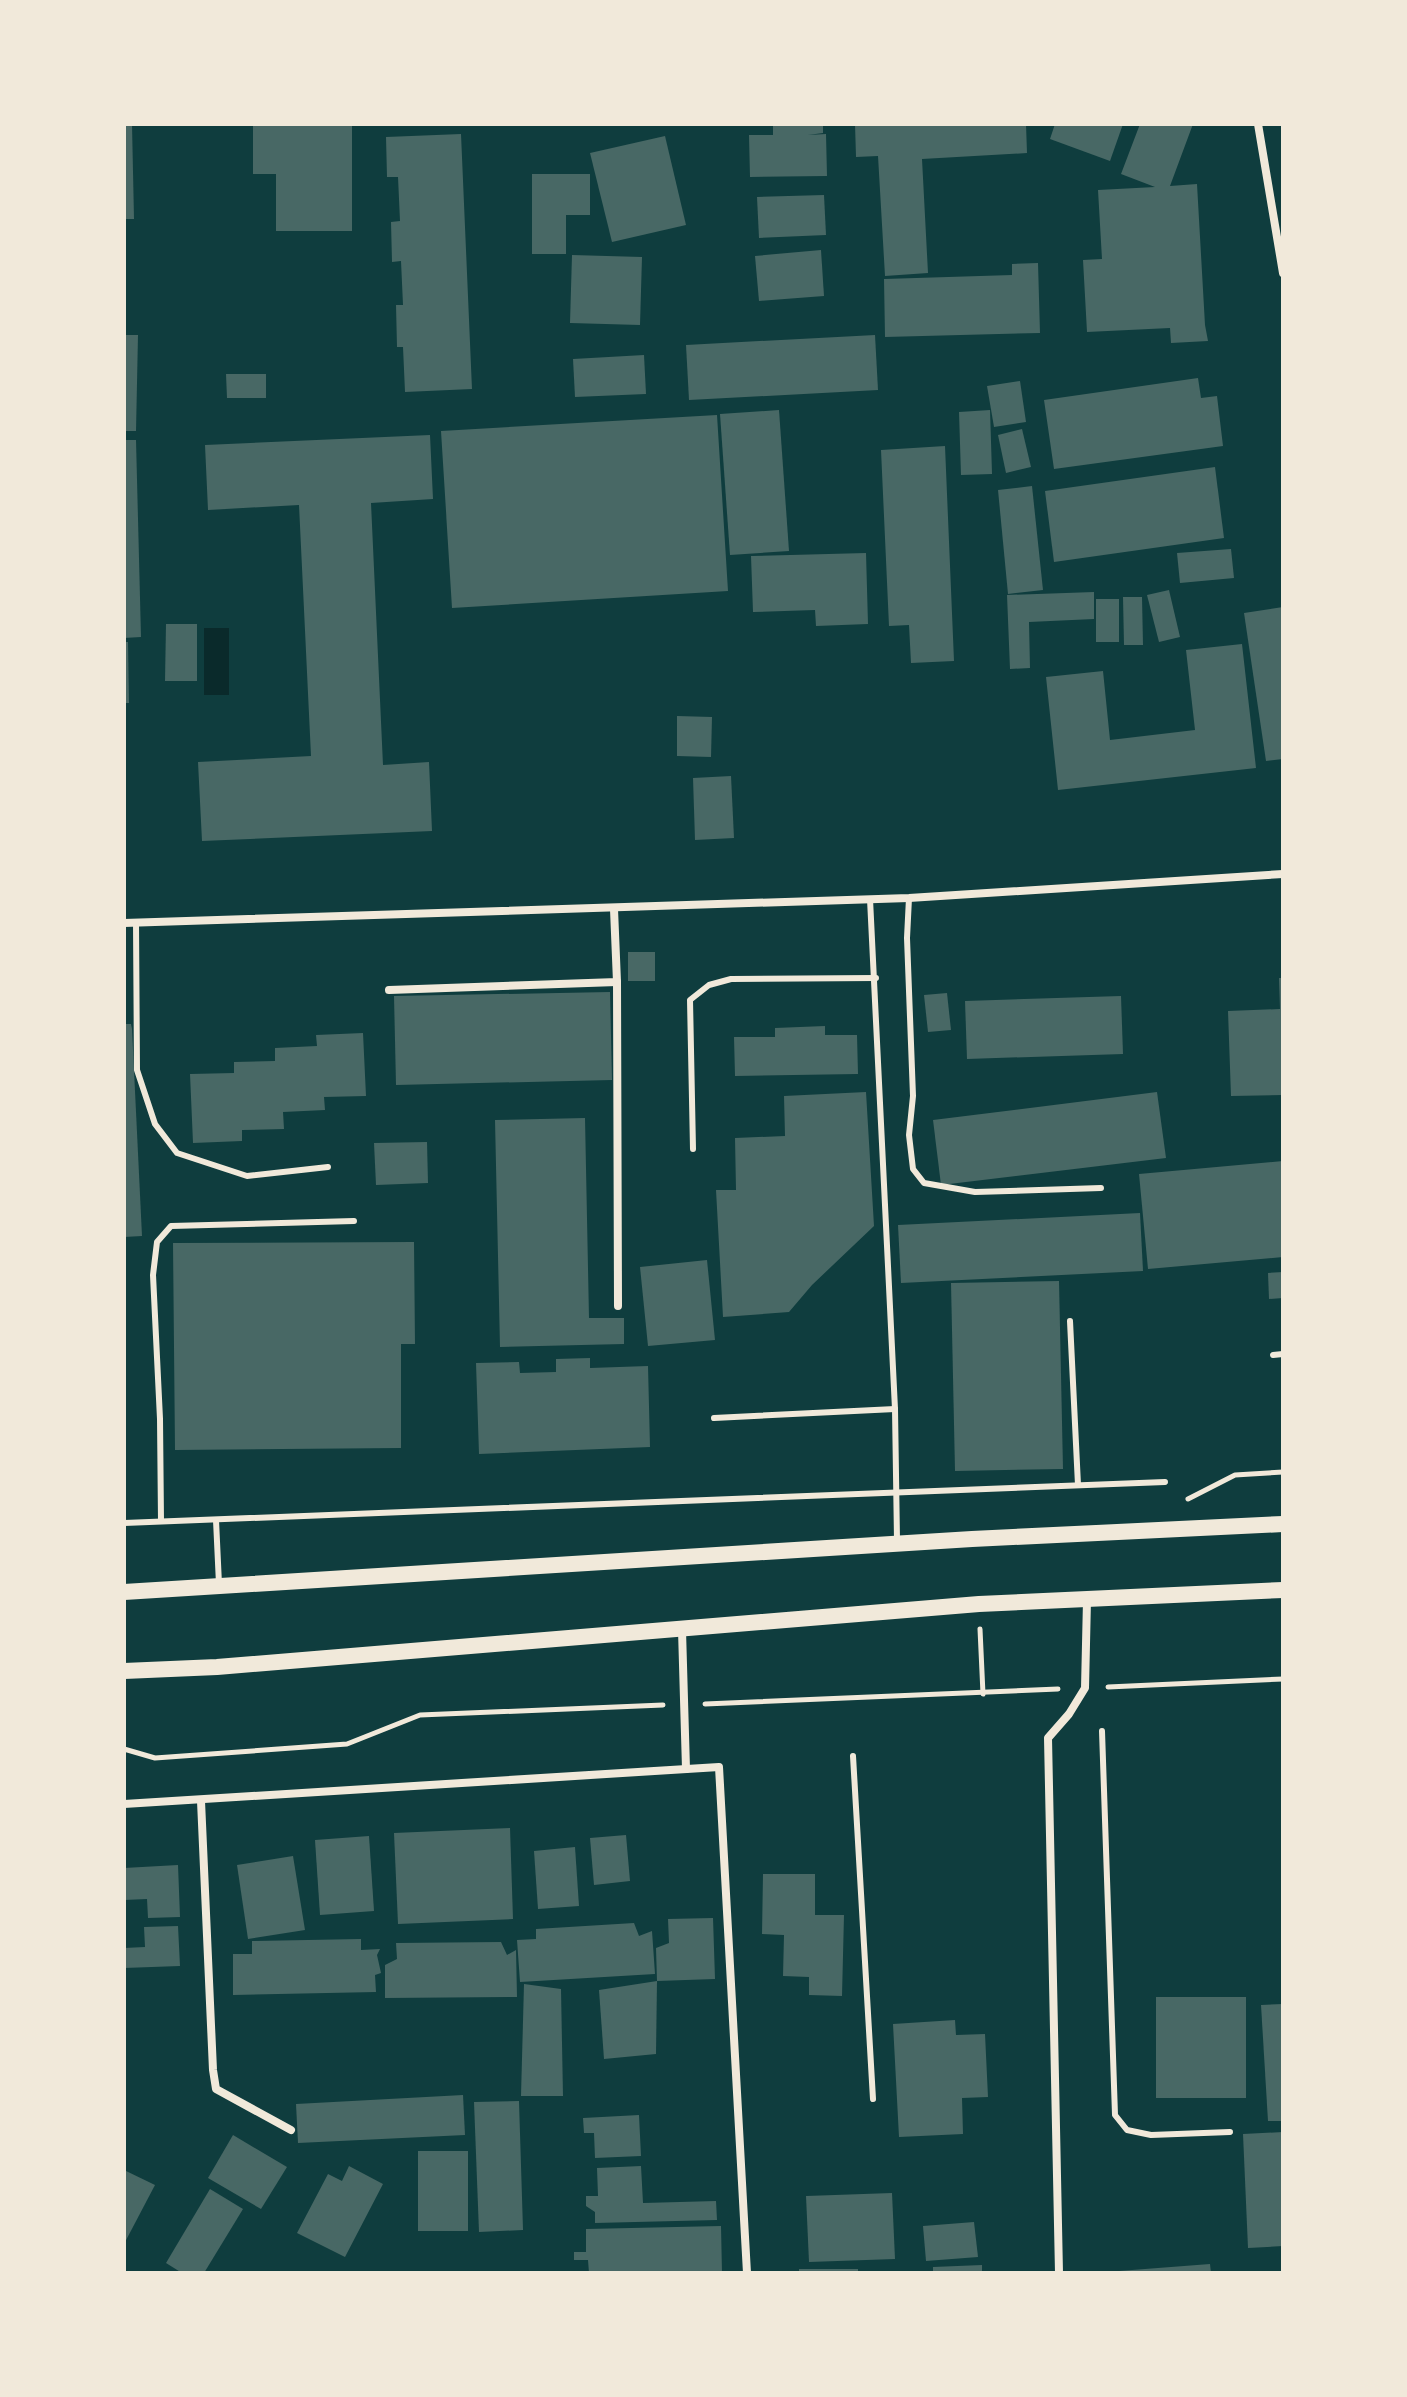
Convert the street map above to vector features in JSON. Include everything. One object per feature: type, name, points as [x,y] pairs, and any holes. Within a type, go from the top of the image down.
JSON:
[{"type":"main road","points":[[124,1592],[897,1544],[1283,1524]]},
{"type":"main road","points":[[124,1671],[217,1667],[979,1604],[1283,1590]]},
{"type":"street","points":[[1258,124],[1283,273]]},
{"type":"street","points":[[124,923],[909,898],[1283,874]]},
{"type":"street","points":[[614,909],[618,1306]]},
{"type":"street","points":[[389,990],[617,982]]},
{"type":"street","points":[[1059,2273],[1048,1738],[1069,1714],[1085,1688],[1087,1599]]},
{"type":"street","points":[[682,1630],[686,1769]]},
{"type":"street","points":[[124,1804],[719,1767],[747,2273]]},
{"type":"street","points":[[201,1801],[216,2089],[291,2130]]},
{"type":"lane","points":[[909,898],[907,938],[913,1096],[909,1135],[913,1169],[924,1183],[975,1192],[1101,1188]]},
{"type":"lane","points":[[870,899],[895,1409],[897,1544]]},
{"type":"lane","points":[[136,923],[137,1070],[155,1124],[177,1153],[247,1176],[328,1167]]},
{"type":"lane","points":[[693,1149],[690,1000],[709,985],[731,979],[876,978]]},
{"type":"lane","points":[[161,1521],[153,1275],[157,1242],[171,1226],[354,1221]]},
{"type":"lane","points":[[1070,1321],[1078,1485]]},
{"type":"lane","points":[[1273,1355],[1283,1354]]},
{"type":"lane","points":[[714,1418],[895,1409]]},
{"type":"lane","points":[[124,1523],[1165,1482]]},
{"type":"lane","points":[[216,1520],[219,1587]]},
{"type":"lane","points":[[1102,1731],[1115,2115],[1127,2130],[1151,2135],[1230,2132]]},
{"type":"lane","points":[[853,1756],[873,2099]]},
{"type":"water","points":[[204,628],[229,628],[229,695],[204,695]]},
{"type":"building","points":[[124,124],[132,124],[134,219],[124,219]]},
{"type":"building","points":[[253,124],[352,124],[352,231],[276,231],[276,174],[253,174]]},
{"type":"building","points":[[773,124],[823,124],[823,133],[808,135],[826,134],[827,176],[750,177],[749,135],[773,135]]},
{"type":"building","points":[[855,124],[1026,124],[1027,153],[922,159],[928,273],[885,276],[878,156],[856,157]]},
{"type":"building","points":[[1055,124],[1123,124],[1110,161],[1050,139]]},
{"type":"building","points":[[1140,124],[1193,124],[1170,186],[1197,184],[1208,341],[1171,343],[1170,328],[1087,332],[1083,260],[1102,259],[1098,190],[1155,187],[1121,174]]},
{"type":"building","points":[[461,134],[472,389],[405,392],[403,347],[397,347],[396,305],[403,305],[401,261],[392,262],[391,222],[400,221],[398,177],[387,177],[386,137]]},
{"type":"building","points":[[665,136],[686,225],[612,242],[590,153]]},
{"type":"building","points":[[532,174],[590,174],[590,215],[566,215],[566,254],[532,254]]},
{"type":"building","points":[[824,195],[826,235],[759,238],[757,197]]},
{"type":"building","points":[[821,250],[824,296],[759,301],[755,256]]},
{"type":"building","points":[[572,255],[642,257],[640,325],[570,323]]},
{"type":"building","points":[[1038,263],[1040,333],[885,337],[884,279],[1012,275],[1012,264]]},
{"type":"building","points":[[124,335],[138,335],[136,431],[124,431]]},
{"type":"building","points":[[875,335],[878,390],[689,400],[686,345]]},
{"type":"building","points":[[644,355],[646,394],[575,397],[573,359]]},
{"type":"building","points":[[226,374],[266,374],[266,398],[227,398]]},
{"type":"building","points":[[1198,378],[1201,398],[1217,396],[1223,446],[1054,469],[1044,400]]},
{"type":"building","points":[[1020,381],[1026,422],[994,427],[987,386]]},
{"type":"building","points":[[779,410],[789,551],[730,555],[720,414]]},
{"type":"building","points":[[990,410],[992,474],[961,475],[959,412]]},
{"type":"building","points":[[717,415],[728,591],[452,608],[441,431]]},
{"type":"building","points":[[1022,429],[1031,467],[1006,473],[998,435]]},
{"type":"building","points":[[430,435],[433,499],[371,503],[383,765],[429,762],[432,831],[202,841],[198,762],[311,756],[299,505],[208,510],[205,445]]},
{"type":"building","points":[[124,440],[136,440],[141,637],[124,638]]},
{"type":"building","points":[[945,446],[954,661],[911,663],[909,625],[889,626],[881,450]]},
{"type":"building","points":[[1215,467],[1224,538],[1054,562],[1045,491]]},
{"type":"building","points":[[1032,486],[1043,590],[1008,594],[998,490]]},
{"type":"building","points":[[1231,549],[1234,578],[1180,583],[1177,553]]},
{"type":"building","points":[[866,553],[868,624],[816,626],[815,610],[753,612],[751,556]]},
{"type":"building","points":[[1169,590],[1180,637],[1159,642],[1147,595]]},
{"type":"building","points":[[1094,592],[1094,619],[1029,622],[1030,668],[1010,669],[1007,595]]},
{"type":"building","points":[[1123,597],[1142,597],[1143,645],[1124,645]]},
{"type":"building","points":[[1096,599],[1119,599],[1119,642],[1096,642]]},
{"type":"building","points":[[1283,607],[1283,759],[1266,761],[1244,613]]},
{"type":"building","points":[[166,624],[197,624],[197,681],[165,681]]},
{"type":"building","points":[[124,642],[128,642],[129,703],[124,703]]},
{"type":"building","points":[[1242,644],[1256,768],[1058,790],[1046,677],[1103,671],[1110,740],[1195,730],[1186,650]]},
{"type":"building","points":[[677,716],[712,717],[711,757],[677,756]]},
{"type":"building","points":[[731,776],[734,838],[695,840],[693,778]]},
{"type":"building","points":[[628,952],[655,952],[655,981],[628,981]]},
{"type":"building","points":[[1279,978],[1283,978],[1283,1095],[1231,1096],[1228,1011],[1280,1009]]},
{"type":"building","points":[[610,992],[612,1080],[396,1085],[394,996]]},
{"type":"building","points":[[947,993],[951,1030],[928,1032],[924,995]]},
{"type":"building","points":[[1121,996],[1123,1054],[967,1059],[965,1001]]},
{"type":"building","points":[[124,1024],[131,1024],[132,1029],[142,1236],[124,1237]]},
{"type":"building","points":[[825,1026],[825,1035],[857,1035],[858,1074],[735,1076],[734,1037],[775,1037],[775,1028]]},
{"type":"building","points":[[363,1033],[366,1096],[324,1097],[325,1110],[283,1112],[284,1129],[242,1130],[242,1141],[193,1143],[190,1074],[234,1073],[234,1062],[275,1061],[275,1048],[317,1046],[316,1035]]},
{"type":"building","points":[[866,1092],[874,1226],[812,1285],[789,1312],[723,1317],[716,1190],[736,1190],[735,1138],[785,1136],[784,1096]]},
{"type":"building","points":[[1157,1092],[1166,1158],[941,1185],[933,1120]]},
{"type":"building","points":[[585,1118],[589,1318],[624,1318],[624,1344],[500,1347],[495,1120]]},
{"type":"building","points":[[427,1142],[428,1183],[376,1185],[374,1143]]},
{"type":"building","points":[[1283,1161],[1283,1257],[1148,1269],[1139,1174]]},
{"type":"building","points":[[1140,1213],[1143,1271],[901,1283],[898,1225]]},
{"type":"building","points":[[414,1242],[415,1344],[401,1344],[401,1448],[175,1450],[173,1243]]},
{"type":"building","points":[[707,1260],[715,1340],[648,1346],[640,1267]]},
{"type":"building","points":[[1283,1272],[1283,1298],[1269,1299],[1268,1273]]},
{"type":"building","points":[[1059,1281],[1063,1469],[955,1471],[951,1283]]},
{"type":"building","points":[[590,1358],[590,1368],[648,1366],[650,1447],[479,1454],[476,1363],[519,1362],[520,1373],[556,1372],[556,1359]]},
{"type":"building","points":[[510,1828],[513,1919],[398,1924],[394,1833]]},
{"type":"building","points":[[626,1835],[630,1881],[594,1885],[590,1838]]},
{"type":"building","points":[[369,1836],[374,1911],[320,1915],[315,1840]]},
{"type":"building","points":[[575,1847],[579,1906],[538,1909],[534,1851]]},
{"type":"building","points":[[293,1856],[305,1930],[248,1939],[237,1865]]},
{"type":"building","points":[[178,1865],[180,1917],[148,1918],[147,1899],[124,1900],[124,1868]]},
{"type":"building","points":[[763,1874],[815,1874],[815,1915],[844,1915],[842,1996],[809,1995],[809,1977],[783,1976],[784,1935],[762,1934]]},
{"type":"building","points":[[713,1918],[715,1979],[657,1981],[656,1948],[669,1943],[668,1919]]},
{"type":"building","points":[[634,1923],[639,1936],[652,1931],[655,1974],[520,1982],[517,1940],[536,1939],[536,1929]]},
{"type":"building","points":[[178,1926],[180,1966],[124,1968],[124,1948],[145,1947],[144,1927]]},
{"type":"building","points":[[361,1939],[361,1950],[380,1949],[377,1955],[381,1973],[375,1975],[376,1992],[233,1995],[233,1954],[252,1954],[252,1941]]},
{"type":"building","points":[[501,1942],[507,1955],[516,1950],[517,1997],[385,1998],[385,1965],[397,1959],[396,1943]]},
{"type":"building","points":[[657,1981],[656,2054],[604,2059],[599,1990]]},
{"type":"building","points":[[524,1984],[561,1989],[563,2096],[521,2096]]},
{"type":"building","points":[[1156,1997],[1246,1997],[1246,2098],[1156,2098]]},
{"type":"building","points":[[1283,2004],[1283,2121],[1268,2121],[1261,2005]]},
{"type":"building","points":[[955,2020],[956,2035],[985,2034],[988,2097],[962,2098],[963,2134],[899,2137],[893,2024]]},
{"type":"building","points":[[463,2095],[465,2135],[298,2143],[296,2104]]},
{"type":"building","points":[[519,2101],[523,2230],[479,2232],[474,2102]]},
{"type":"building","points":[[639,2115],[641,2156],[595,2158],[594,2133],[584,2133],[583,2118]]},
{"type":"building","points":[[1283,2132],[1283,2246],[1248,2248],[1243,2134]]},
{"type":"building","points":[[233,2135],[287,2167],[261,2209],[208,2178]]},
{"type":"building","points":[[418,2151],[468,2151],[468,2231],[418,2231]]},
{"type":"building","points":[[349,2166],[383,2184],[345,2257],[297,2233],[328,2174],[342,2181]]},
{"type":"building","points":[[641,2166],[643,2203],[716,2201],[717,2220],[595,2223],[595,2212],[586,2206],[586,2196],[598,2196],[597,2168]]},
{"type":"building","points":[[124,2170],[155,2185],[124,2244]]},
{"type":"building","points":[[210,2189],[243,2209],[204,2273],[182,2273],[166,2263]]},
{"type":"building","points":[[892,2193],[895,2259],[809,2262],[806,2196]]},
{"type":"building","points":[[974,2222],[978,2257],[926,2261],[923,2226]]},
{"type":"building","points":[[721,2226],[722,2273],[589,2273],[588,2260],[574,2260],[574,2252],[586,2252],[586,2229]]},
{"type":"building","points":[[1210,2264],[1211,2273],[1119,2273],[1119,2271]]},
{"type":"building","points":[[982,2265],[982,2273],[933,2273],[933,2267]]},
{"type":"building","points":[[799,2269],[858,2269],[858,2273],[799,2273]]}]
